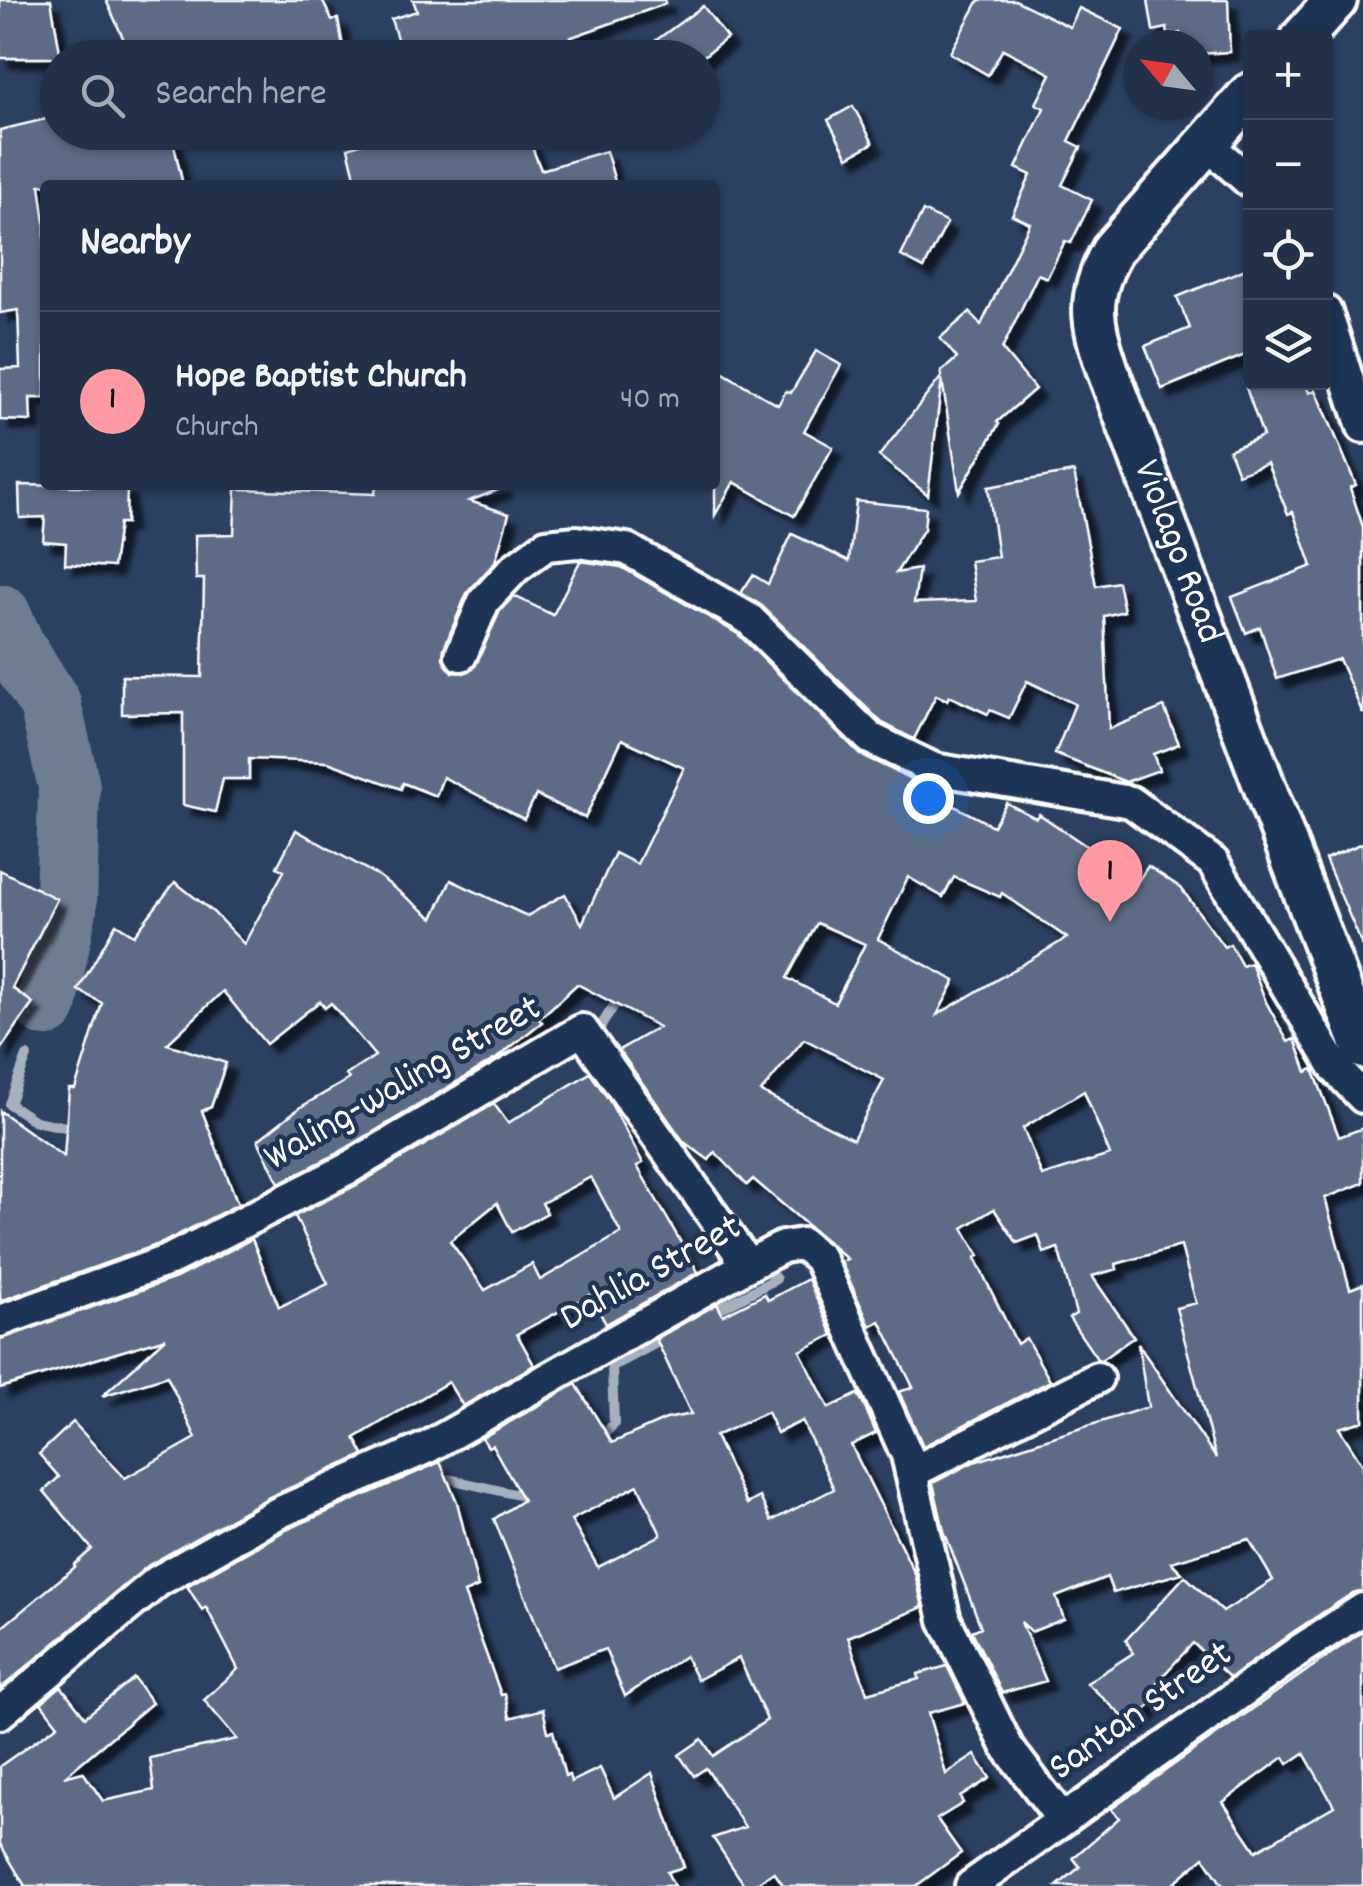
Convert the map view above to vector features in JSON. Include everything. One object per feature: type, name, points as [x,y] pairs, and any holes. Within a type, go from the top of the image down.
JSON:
[{"type":"street","points":[[1309,30],[1336,0]]},
{"type":"street","name":"Violago Road","points":[[1243,102],[1113,250],[1091,306],[1093,323],[1363,1048]]},
{"type":"street","points":[[1206,143],[1243,176]]},
{"type":"street","points":[[1333,334],[1363,426]]},
{"type":"street","points":[[461,655],[484,601],[516,568],[546,545],[577,542],[627,549],[749,619],[870,738],[934,770],[1131,802],[1214,862],[1336,1069],[1363,1097]]},
{"type":"street","name":"Waling-waling Street","points":[[0,1322],[169,1260],[347,1169],[582,1030],[748,1265]]},
{"type":"street","name":"Dahlia Street","points":[[0,1713],[158,1581],[278,1513],[428,1446],[748,1265],[793,1244],[812,1248],[819,1258],[908,1454],[945,1620],[1008,1748],[1062,1819]]},
{"type":"street","points":[[912,1473],[1097,1378]]},
{"type":"street","name":"Santan Street","points":[[971,1886],[1363,1609]]},
{"type":"building","points":[[0,0],[51,0],[58,40],[40,40],[40,58],[0,58]]},
{"type":"building","points":[[106,0],[322,0],[332,20],[338,19],[342,40],[124,40]]},
{"type":"building","points":[[413,0],[665,0],[665,4],[570,40],[397,40],[391,19],[417,11]]},
{"type":"building","points":[[979,0],[1015,0],[1070,27],[1079,8],[1123,29],[1069,141],[1081,147],[1062,185],[1092,200],[1071,243],[1065,241],[1047,278],[1038,274],[1002,349],[1035,389],[997,422],[959,492],[942,379],[928,495],[879,456],[942,376],[941,372],[957,358],[940,338],[970,312],[981,325],[1030,223],[1012,215],[1031,175],[1016,168],[1044,108],[1036,104],[1051,74],[1003,49],[988,75],[950,53]]},
{"type":"building","points":[[1148,0],[1228,0],[1230,52],[1213,53],[1213,30],[1153,30]]},
{"type":"building","points":[[703,6],[727,38],[720,43],[720,40],[656,40]]},
{"type":"building","points":[[853,106],[873,143],[848,157],[828,120]]},
{"type":"building","points":[[40,120],[40,150],[175,150],[182,180],[40,180],[40,398],[30,398],[31,421],[0,420],[0,369],[20,368],[18,310],[0,313],[0,130]]},
{"type":"building","points":[[348,150],[533,150],[541,170],[606,151],[615,180],[356,180]]},
{"type":"building","points":[[923,211],[947,223],[924,268],[901,256]]},
{"type":"building","points":[[1243,270],[1243,356],[1162,389],[1145,346],[1190,328],[1177,297]]},
{"type":"building","points":[[816,351],[841,365],[804,431],[833,447],[794,516],[734,482],[715,515],[715,490],[720,490],[720,371],[778,405],[786,391],[791,393]]},
{"type":"building","points":[[1247,390],[1316,390],[1356,485],[1350,488],[1363,527],[1363,714],[1339,659],[1277,679],[1260,627],[1246,633],[1232,597],[1312,566],[1293,512],[1288,514],[1267,463],[1238,474],[1229,450],[1263,436]]},
{"type":"building","points":[[1074,472],[1096,586],[1118,582],[1124,611],[1104,616],[1109,729],[1164,707],[1179,744],[1153,754],[1159,770],[1126,782],[1055,754],[1075,704],[1027,681],[1009,718],[936,695],[914,739],[881,722],[762,606],[741,593],[753,575],[768,584],[792,534],[849,561],[856,501],[926,508],[924,529],[896,573],[919,569],[914,603],[976,601],[970,561],[998,557],[988,487]]},
{"type":"building","points":[[19,485],[40,485],[40,490],[127,490],[126,523],[119,523],[113,567],[65,564],[66,543],[43,541],[45,517],[20,518]]},
{"type":"building","points":[[236,490],[375,494],[375,490],[498,490],[469,501],[509,514],[495,562],[467,593],[444,648],[443,658],[453,672],[473,669],[500,611],[514,596],[553,615],[580,561],[621,567],[738,634],[861,755],[924,785],[922,789],[993,826],[1006,803],[1036,818],[1039,814],[1138,881],[1148,866],[1181,888],[1224,947],[1230,944],[1242,966],[1251,963],[1288,1042],[1295,1039],[1307,1072],[1313,1069],[1339,1137],[1363,1128],[1363,1183],[1325,1198],[1350,1289],[1363,1284],[1363,1421],[1339,1428],[1363,1465],[1363,1590],[1293,1632],[1230,1678],[1193,1643],[1149,1691],[1157,1698],[1132,1725],[1087,1683],[1133,1653],[1126,1640],[1185,1576],[1223,1612],[1273,1580],[1249,1539],[1171,1562],[1182,1573],[1113,1593],[1107,1577],[1056,1597],[1064,1619],[1031,1632],[1021,1622],[1046,1681],[1002,1693],[972,1631],[981,1627],[944,1531],[933,1483],[974,1462],[1148,1407],[1138,1344],[1216,1458],[1176,1308],[1196,1303],[1181,1246],[1116,1264],[1117,1269],[1092,1276],[1134,1337],[1101,1360],[1069,1318],[1076,1314],[1058,1248],[1044,1253],[1038,1235],[1017,1243],[994,1209],[963,1228],[1017,1344],[1026,1338],[1050,1381],[923,1446],[899,1392],[913,1387],[880,1321],[870,1326],[841,1262],[847,1259],[753,1179],[747,1185],[715,1152],[709,1160],[684,1142],[619,1050],[659,1027],[577,984],[539,1019],[542,1022],[497,1058],[338,1153],[279,1183],[258,1140],[299,1108],[349,1079],[346,1075],[375,1056],[331,1003],[325,1008],[320,1001],[266,1044],[223,991],[167,1044],[226,1063],[211,1107],[202,1111],[238,1204],[162,1243],[0,1301],[0,1111],[64,1157],[69,1089],[75,1089],[102,1003],[78,990],[116,924],[134,935],[175,882],[213,912],[244,944],[284,871],[277,867],[296,830],[380,877],[433,918],[451,880],[527,916],[565,894],[582,924],[615,853],[637,864],[684,768],[622,739],[585,818],[536,795],[524,819],[443,777],[436,796],[403,783],[401,789],[328,762],[249,759],[249,779],[223,779],[215,812],[183,805],[183,713],[122,714],[122,676],[202,677],[204,579],[196,579],[195,535],[234,534]],"holes":[[[908,877],[943,897],[954,877],[1000,897],[1002,893],[1067,938],[937,1015],[955,981],[878,939]],[[817,923],[865,944],[835,1003],[787,978]],[[804,1039],[884,1080],[853,1139],[761,1092]],[[1084,1091],[1110,1155],[1042,1176],[1023,1128]]]},
{"type":"building","points":[[1363,843],[1363,947],[1325,859]]},
{"type":"building","points":[[0,870],[57,899],[12,988],[33,1003],[0,1050]]},
{"type":"building","points":[[590,1073],[609,1100],[643,1163],[637,1166],[698,1272],[606,1324],[590,1295],[517,1334],[534,1365],[463,1406],[448,1382],[355,1438],[364,1455],[269,1497],[149,1565],[0,1689],[0,1629],[92,1549],[44,1491],[59,1477],[39,1454],[73,1422],[125,1478],[196,1438],[167,1376],[102,1396],[166,1338],[0,1388],[0,1339],[176,1278],[252,1239],[279,1307],[328,1284],[295,1216],[357,1185],[494,1104],[508,1123]],"holes":[[[591,1177],[621,1233],[540,1280],[532,1264],[485,1290],[450,1241],[497,1203],[512,1232],[547,1213],[542,1203]]]},
{"type":"building","points":[[808,1279],[833,1335],[800,1351],[829,1408],[858,1394],[864,1405],[876,1433],[851,1445],[915,1574],[923,1607],[848,1637],[867,1693],[919,1679],[918,1674],[947,1666],[965,1703],[928,1713],[946,1774],[975,1755],[990,1778],[960,1797],[963,1803],[937,1819],[961,1853],[916,1886],[784,1886],[774,1872],[753,1886],[745,1886],[713,1838],[745,1827],[706,1768],[694,1776],[679,1755],[702,1739],[713,1756],[767,1720],[739,1658],[697,1680],[685,1656],[625,1696],[605,1649],[554,1668],[494,1519],[523,1500],[492,1445],[488,1447],[482,1438],[576,1384],[612,1443],[666,1419],[691,1414],[656,1339],[717,1304],[723,1315],[765,1294],[768,1300]],"holes":[[[767,1412],[777,1433],[802,1421],[834,1489],[771,1521],[760,1497],[747,1504],[715,1436]],[[638,1485],[661,1535],[598,1567],[571,1520]]]},
{"type":"building","points":[[440,1462],[457,1502],[478,1587],[464,1593],[501,1695],[505,1694],[510,1718],[543,1709],[548,1732],[553,1731],[565,1776],[569,1775],[571,1782],[600,1768],[614,1798],[652,1773],[684,1867],[667,1872],[674,1886],[25,1886],[0,1844],[0,1766],[58,1725],[41,1703],[61,1686],[85,1717],[134,1678],[152,1703],[64,1777],[83,1772],[103,1801],[154,1790],[150,1758],[237,1739],[204,1700],[238,1669],[206,1607],[202,1610],[187,1586],[286,1530]]},
{"type":"building","points":[[1363,1631],[1363,1886],[1223,1886],[1204,1857],[1170,1886],[1057,1886],[1080,1867],[1073,1858],[1119,1818],[1111,1809]],"holes":[[[1304,1753],[1334,1806],[1256,1851],[1223,1802],[1284,1757],[1288,1764]]]},
{"type":"waterway","points":[[0,615],[15,648],[50,704],[69,786],[66,910],[46,1006]]},
{"type":"waterway","points":[[601,1026],[615,1004],[624,998]]},
{"type":"waterway","points":[[27,1056],[9,1104],[35,1121],[76,1129]]},
{"type":"waterway","points":[[710,1314],[776,1279],[769,1271]]},
{"type":"waterway","points":[[596,1442],[614,1424],[612,1367],[669,1336]]},
{"type":"waterway","points":[[438,1486],[449,1479],[523,1496],[530,1491]]},
{"type":"place","name":"Hope Baptist Church","points":[[1110,922]]}]
